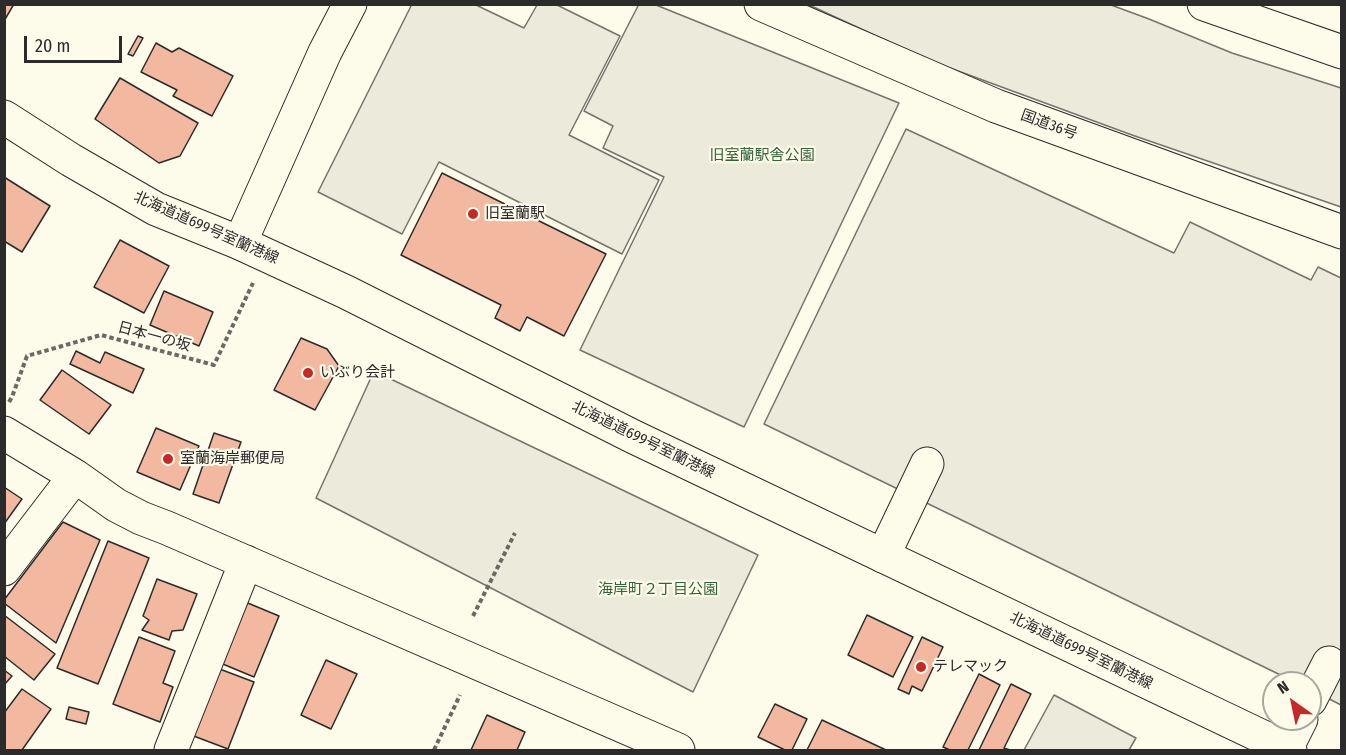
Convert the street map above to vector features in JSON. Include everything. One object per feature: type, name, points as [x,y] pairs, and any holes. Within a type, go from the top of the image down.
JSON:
[{"type":"main road","points":[[253,250],[325,52],[350,4]]},
{"type":"main road","name":"国道36号","points":[[761,4],[996,106],[1341,232]]},
{"type":"main road","points":[[1204,4],[1341,52]]},
{"type":"main road","name":"北海道道699号室蘭港線","points":[[4,117],[71,160],[156,209],[356,297],[634,437],[1288,750]]},
{"type":"main road","points":[[4,433],[75,476],[116,505],[141,518],[678,750]]},
{"type":"main road","points":[[883,556],[927,464]]},
{"type":"main road","points":[[4,569],[75,476]]},
{"type":"main road","points":[[171,750],[246,562]]},
{"type":"main road","points":[[1322,677],[1329,663]]},
{"type":"main road","points":[[1288,750],[1296,731]]},
{"type":"path","name":"日本一の坂","points":[[4,409],[12,398],[27,356],[101,335],[214,365],[253,250]]},
{"type":"path","points":[[473,616],[515,533]]},
{"type":"path","points":[[434,750],[460,695]]},
{"type":"green space","name":"旧室蘭駅舎公園","points":[[639,4],[656,5],[899,103],[744,427],[580,350],[664,177],[603,148],[613,126],[584,111]]},
{"type":"green space","points":[[809,5],[1111,5],[1232,53],[1341,88],[1341,207],[1132,135],[931,61]]},
{"type":"green space","name":"海岸町２丁目公園","points":[[374,371],[758,555],[693,692],[316,498]]},
{"type":"shaded area","points":[[412,4],[476,5],[524,28],[537,5],[557,5],[620,36],[569,135],[659,180],[622,254],[439,162],[402,234],[318,192]]},
{"type":"shaded area","points":[[906,129],[1174,253],[1190,222],[1311,280],[1318,267],[1341,278],[1341,705],[1322,695],[1322,671],[1272,671],[764,424]]},
{"type":"shaded area","points":[[1054,695],[1136,738],[1129,750],[1024,750]]},
{"type":"building","points":[[4,4],[14,4],[4,21]]},
{"type":"building","points":[[138,36],[143,38],[133,56],[128,54]]},
{"type":"building","points":[[156,43],[172,52],[179,48],[233,76],[212,116],[173,96],[177,90],[141,72]]},
{"type":"building","points":[[120,78],[198,123],[180,156],[159,163],[95,119]]},
{"type":"building","name":"旧室蘭駅","points":[[442,173],[606,254],[564,336],[527,317],[520,331],[495,318],[501,305],[401,255]]},
{"type":"building","points":[[4,177],[50,206],[22,252],[4,241]]},
{"type":"building","points":[[120,240],[169,266],[144,313],[94,287]]},
{"type":"building","points":[[164,291],[213,312],[199,346],[150,325]]},
{"type":"building","points":[[301,338],[327,349],[339,366],[315,410],[274,390]]},
{"type":"building","points":[[76,351],[100,363],[105,352],[144,369],[133,393],[70,364]]},
{"type":"building","points":[[62,370],[111,405],[89,434],[40,400]]},
{"type":"building","name":"室蘭海岸郵便局","points":[[156,428],[199,446],[180,490],[137,472]]},
{"type":"building","points":[[214,433],[241,442],[219,503],[193,494]]},
{"type":"building","points":[[4,487],[22,499],[4,524]]},
{"type":"building","points":[[63,522],[100,540],[56,643],[4,603],[4,600]]},
{"type":"building","points":[[108,541],[149,558],[98,684],[57,668]]},
{"type":"building","points":[[157,579],[197,594],[183,630],[172,631],[169,640],[142,630],[149,620],[143,616]]},
{"type":"building","points":[[243,601],[279,616],[254,677],[218,662]]},
{"type":"building","points":[[4,615],[55,654],[34,680],[4,656]]},
{"type":"building","points":[[867,615],[913,637],[893,677],[848,655]]},
{"type":"building","points":[[139,637],[175,651],[163,683],[173,687],[160,722],[113,704]]},
{"type":"building","name":"テレマック","points":[[922,637],[943,647],[922,691],[912,686],[909,694],[898,689]]},
{"type":"building","points":[[326,660],[357,674],[331,729],[301,715]]},
{"type":"building","points":[[217,668],[254,682],[228,749],[191,735]]},
{"type":"building","points":[[4,670],[12,676],[4,685]]},
{"type":"building","points":[[979,674],[1000,685],[968,750],[950,750],[943,747]]},
{"type":"building","points":[[1011,684],[1031,694],[1004,748],[1010,750],[979,750]]},
{"type":"building","points":[[22,689],[51,709],[22,750],[4,750],[4,713]]},
{"type":"building","points":[[775,704],[807,719],[792,750],[785,750],[758,737]]},
{"type":"building","points":[[69,707],[89,712],[86,724],[66,719]]},
{"type":"building","points":[[487,715],[525,732],[517,750],[471,750]]},
{"type":"building","points":[[822,720],[886,750],[807,750]]},
{"type":"place","name":"旧室蘭駅","points":[[473,214]]},
{"type":"place","name":"いぶり会計","points":[[308,373]]},
{"type":"place","name":"室蘭海岸郵便局","points":[[168,459]]},
{"type":"place","name":"テレマック","points":[[921,667]]}]
